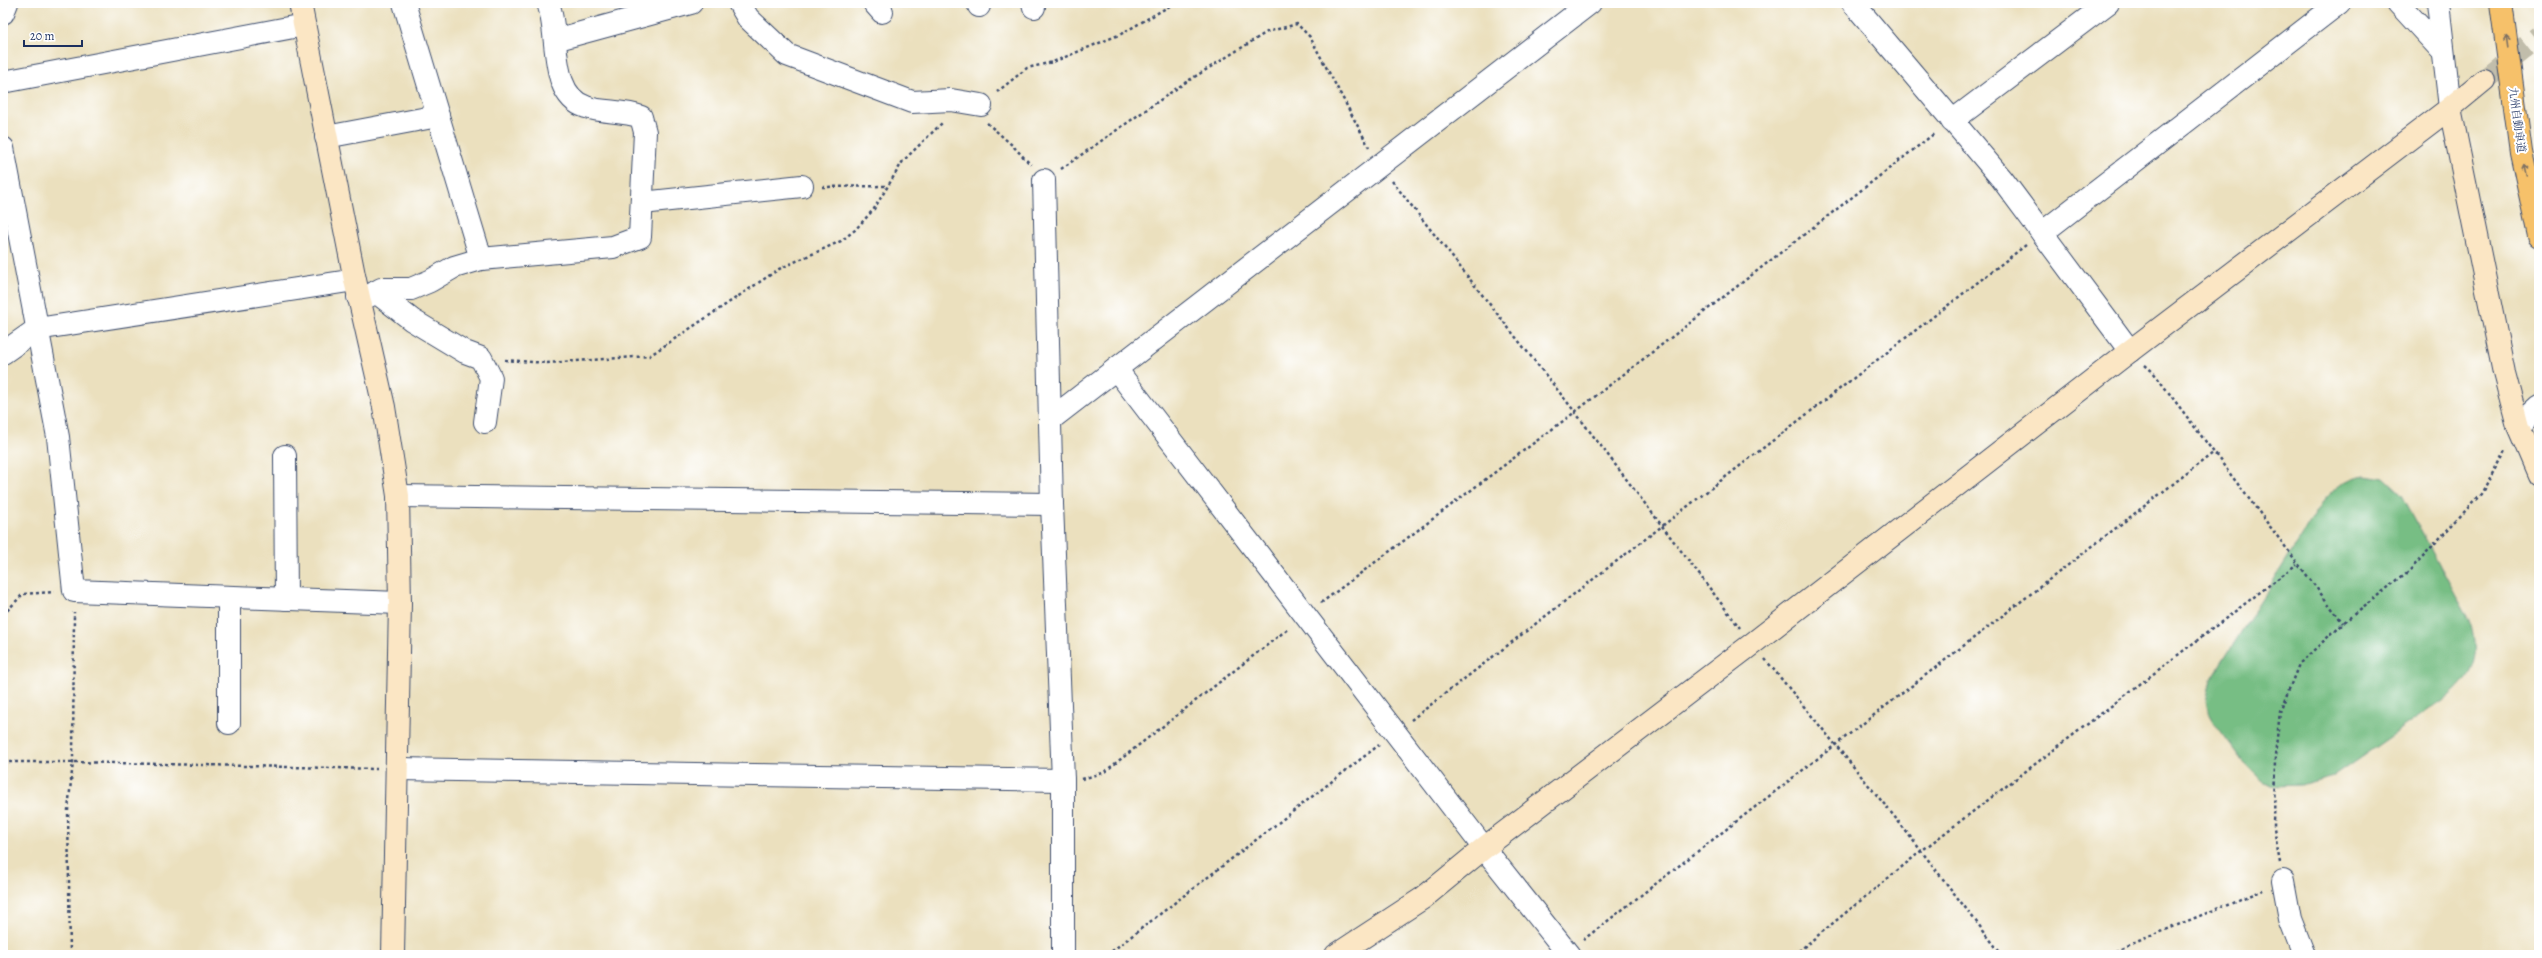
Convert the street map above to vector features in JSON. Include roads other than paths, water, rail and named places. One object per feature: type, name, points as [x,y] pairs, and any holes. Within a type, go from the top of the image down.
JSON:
[{"type":"highway","name":"九州自動車道","points":[[2502,3],[2521,152],[2539,236]]},
{"type":"street","points":[[3,13],[7,3]]},
{"type":"street","points":[[300,3],[326,137],[363,290],[398,496],[400,603],[394,955]]},
{"type":"street","points":[[404,3],[481,259]]},
{"type":"street","points":[[3,353],[36,328],[363,290],[411,289],[430,281],[454,267],[481,259],[613,246],[640,237],[645,132],[641,117],[586,108],[574,102],[564,88],[557,66],[555,40],[548,3]]},
{"type":"street","points":[[555,40],[691,3]]},
{"type":"street","points":[[739,3],[748,18],[787,55],[912,102],[951,100],[975,104]]},
{"type":"street","points":[[1051,419],[1590,3]]},
{"type":"street","points":[[1853,3],[2002,179],[2130,351]]},
{"type":"street","points":[[1952,121],[2108,3]]},
{"type":"street","points":[[2042,233],[2340,3]]},
{"type":"street","points":[[2398,3],[2443,52]]},
{"type":"street","points":[[2438,3],[2450,108],[2502,366],[2518,426],[2539,475]]},
{"type":"street","points":[[3,82],[304,26]]},
{"type":"street","points":[[1336,955],[1423,898],[1484,848],[1752,644],[2130,351],[2450,108],[2484,80]]},
{"type":"street","points":[[326,137],[438,116]]},
{"type":"street","points":[[3,148],[36,328],[58,437],[74,591],[400,603]]},
{"type":"street","points":[[1044,180],[1052,504],[1063,780],[1063,955]]},
{"type":"street","points":[[642,203],[802,186]]},
{"type":"street","points":[[363,290],[465,352],[481,358],[491,378],[485,422]]},
{"type":"street","points":[[1116,369],[1484,848],[1574,949]]},
{"type":"street","points":[[2518,426],[2539,407]]},
{"type":"street","points":[[285,456],[286,599]]},
{"type":"street","points":[[398,496],[1052,504]]},
{"type":"street","points":[[229,597],[229,723]]},
{"type":"street","points":[[398,769],[1063,780]]},
{"type":"street","points":[[2283,881],[2290,919],[2304,955]]},
{"type":"tunnel","points":[[2484,80],[2539,36]]}]
